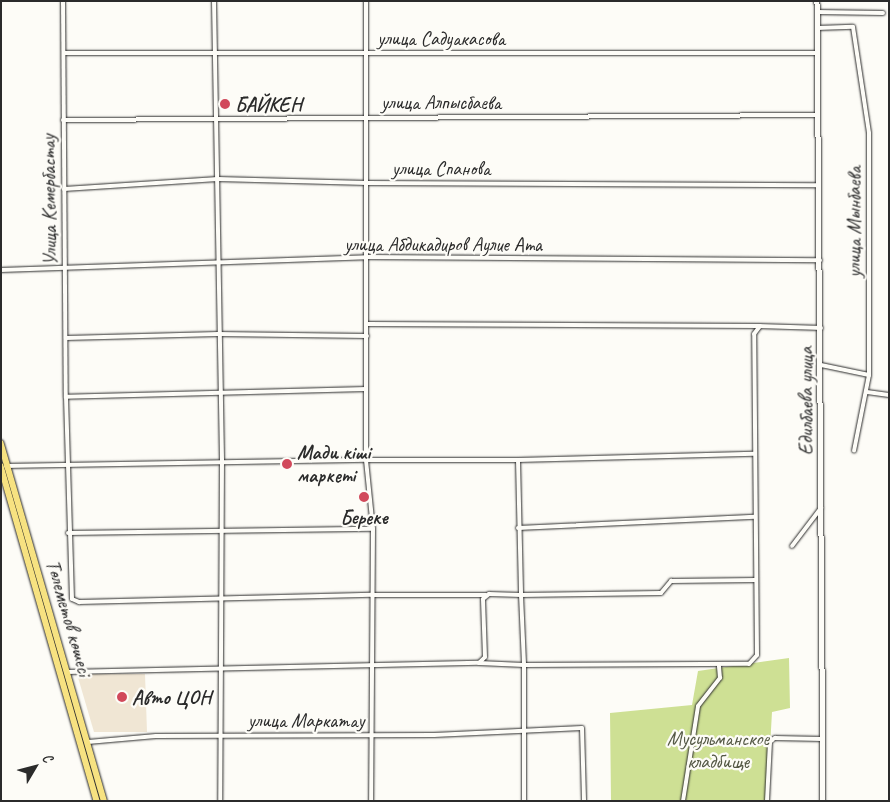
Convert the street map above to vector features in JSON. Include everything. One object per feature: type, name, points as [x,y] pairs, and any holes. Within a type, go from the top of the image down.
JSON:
[{"type":"main road","name":"Төлеметов көшесі","points":[[1,443],[4,467],[55,657],[97,801]]},
{"type":"main road","name":"Төлеметов көшесі","points":[[4,467],[88,742],[104,801]]},
{"type":"main road","points":[[55,657],[67,672]]},
{"type":"street","name":"Улица Кемербастау","points":[[63,1],[66,463],[69,592],[72,599],[79,602],[222,600]]},
{"type":"street","points":[[214,1],[218,178],[218,334],[222,461],[221,669],[218,735],[220,801]]},
{"type":"street","points":[[366,1],[368,324],[366,460],[373,528],[371,801]]},
{"type":"street","name":"Едилбаева улица","points":[[817,1],[823,801]]},
{"type":"street","points":[[817,12],[883,13]]},
{"type":"street","name":"улица Мынбаева","points":[[818,28],[853,27],[869,133],[869,375],[854,452]]},
{"type":"street","name":"улица Садуакасова","points":[[64,53],[818,53]]},
{"type":"street","name":"улица Алпысбаева","points":[[63,120],[217,117],[818,115]]},
{"type":"street","name":"улица Спанова","points":[[64,189],[218,178],[366,183],[819,185]]},
{"type":"street","name":"улица Абдикадиров Аулие Ата","points":[[1,270],[66,270],[367,258],[820,260]]},
{"type":"street","points":[[368,324],[820,328]]},
{"type":"street","points":[[67,672],[479,663],[719,666],[750,664],[757,655],[754,334],[760,326]]},
{"type":"street","points":[[66,338],[218,334],[367,336]]},
{"type":"street","points":[[821,365],[869,375]]},
{"type":"street","points":[[66,397],[366,389]]},
{"type":"street","points":[[867,392],[889,395]]},
{"type":"street","points":[[4,467],[66,463],[518,460],[754,454]]},
{"type":"street","points":[[518,460],[518,528],[524,665],[524,801]]},
{"type":"street","points":[[792,546],[821,508]]},
{"type":"street","points":[[518,528],[755,516]]},
{"type":"street","points":[[68,533],[222,532],[373,528]]},
{"type":"street","points":[[222,600],[372,594],[661,593],[671,580],[756,580]]},
{"type":"street","points":[[479,663],[485,657],[486,595]]},
{"type":"street","points":[[683,801],[698,706],[720,678],[719,666]]},
{"type":"street","name":"улица Маркатау","points":[[88,742],[218,735],[371,734],[582,728],[584,801]]},
{"type":"street","points":[[767,801],[770,741],[775,738],[822,739]]},
{"type":"shaded area","points":[[77,674],[145,674],[147,732],[94,732]]},
{"type":"green space","name":"Мусульманское кладбище","points":[[789,658],[790,708],[772,712],[767,801],[611,801],[610,713],[692,705],[698,671]]},
{"type":"place","name":"БАЙКЕН","points":[[225,104]]},
{"type":"place","name":"Мади кіші маркеті","points":[[287,464]]},
{"type":"place","name":"Береке","points":[[364,497]]},
{"type":"place","name":"Авто ЦОН","points":[[122,697]]}]
